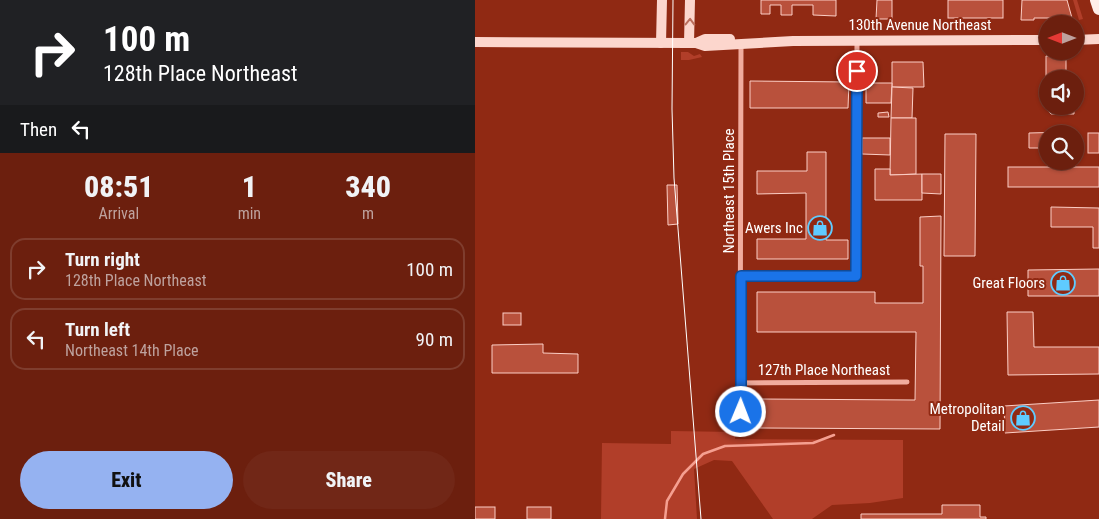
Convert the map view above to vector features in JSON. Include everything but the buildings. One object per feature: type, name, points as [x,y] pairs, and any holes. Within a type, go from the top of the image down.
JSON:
[{"type":"main road","points":[[1096,0],[1099,9]]},
{"type":"street","points":[[661,43],[662,0]]},
{"type":"street","points":[[690,0],[693,43]]},
{"type":"street","name":"130th Avenue Northeast","points":[[693,43],[705,39],[793,41],[1039,40]]},
{"type":"street","points":[[1084,40],[1099,39]]},
{"type":"street","name":"130th Avenue Northeast","points":[[475,42],[693,43],[705,46],[793,41]]},
{"type":"street","points":[[741,276],[856,276],[857,41]]},
{"type":"street","name":"Northeast 15th Place","points":[[740,427],[741,45]]},
{"type":"street","name":"127th Place Northeast","points":[[741,383],[907,382]]},
{"type":"shaded area","points":[[1073,0],[1077,0],[1082,15],[1078,15]]},
{"type":"shaded area","points":[[681,52],[688,52],[694,56],[700,54],[702,57],[681,60]]},
{"type":"shaded area","points":[[671,431],[735,432],[735,439],[903,440],[903,498],[870,503],[832,505],[812,519],[773,519],[732,461],[714,460],[694,469],[697,519],[601,519],[602,443],[671,444]]},
{"type":"waterway","points":[[665,519],[667,501],[683,474],[703,454],[725,446],[813,443],[834,435]]},
{"type":"tram line","points":[[673,0],[672,109],[674,178],[701,519]]},
{"type":"place","name":"Awers Inc","points":[[820,228]]},
{"type":"place","name":"Great Floors","points":[[1063,283]]},
{"type":"place","name":"Metropolitan Detail","points":[[1023,418]]},
{"type":"route","points":[[741,412],[741,276],[856,276],[857,71]]}]
